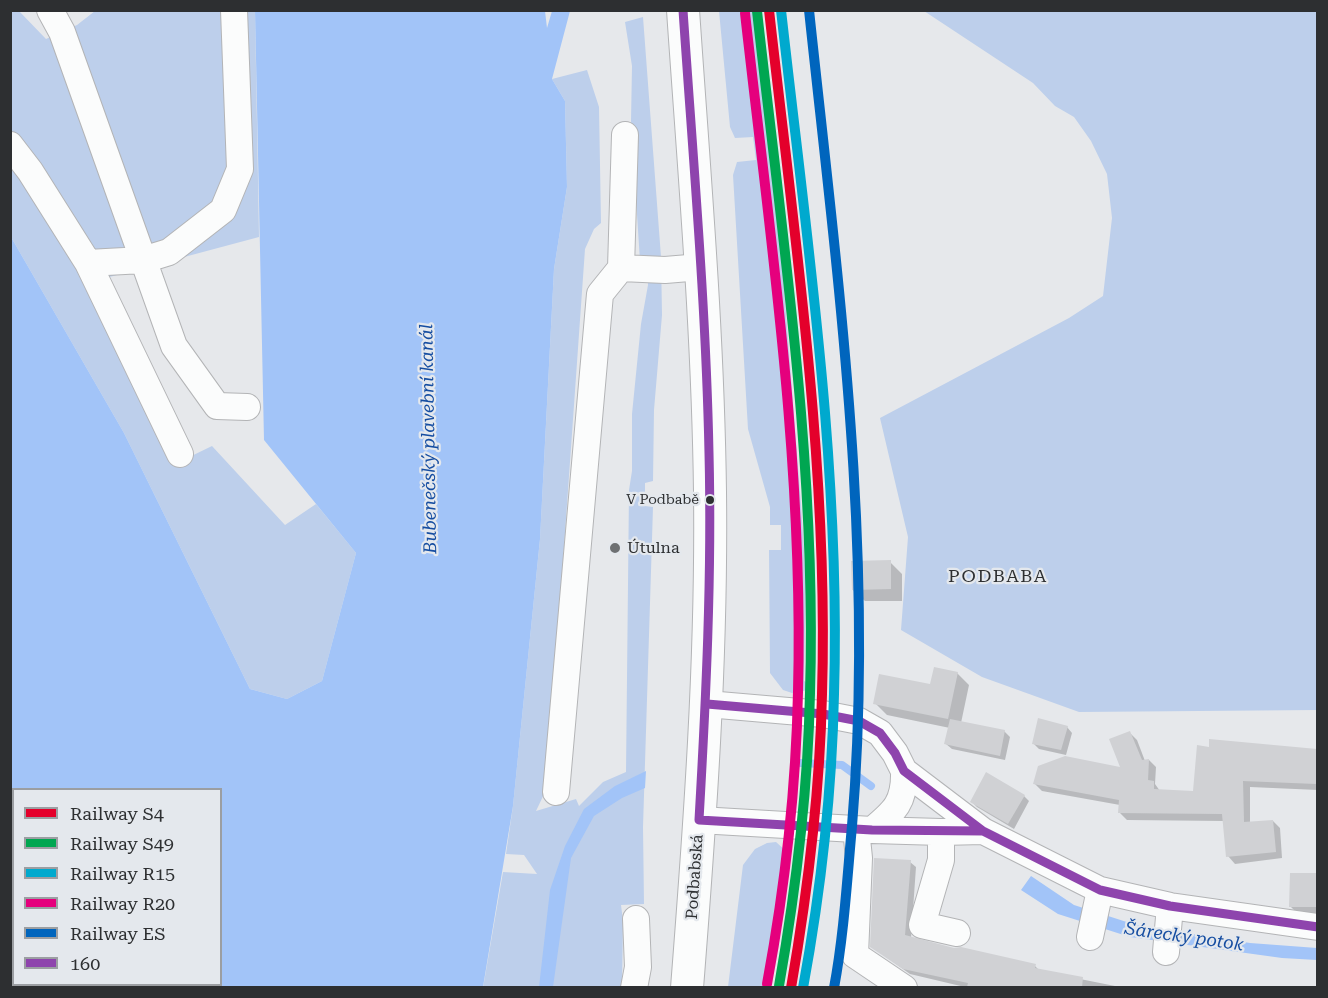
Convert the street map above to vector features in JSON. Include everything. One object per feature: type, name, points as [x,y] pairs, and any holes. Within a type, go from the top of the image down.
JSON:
[{"type":"main road","name":"Podbabská","points":[[683,10],[701,267],[710,494],[706,704],[687,987]]},
{"type":"street","points":[[50,10],[62,32],[174,346],[217,406],[247,407]]},
{"type":"street","points":[[88,263],[143,260],[169,252],[223,210],[240,169],[234,10]]},
{"type":"street","points":[[556,792],[600,294],[621,268],[625,135]]},
{"type":"street","points":[[10,145],[30,171],[88,263],[180,454]]},
{"type":"street","points":[[621,268],[664,270],[701,267]]},
{"type":"street","points":[[706,704],[823,714],[859,721],[880,733],[895,753],[904,771],[983,831],[1098,898],[1169,913],[1317,927]]},
{"type":"street","points":[[864,829],[892,813],[904,789],[904,771]]},
{"type":"street","points":[[699,820],[864,829],[941,837],[983,831]]},
{"type":"street","points":[[864,829],[859,858],[855,955],[904,987]]},
{"type":"street","points":[[941,837],[941,860],[922,925],[957,933]]},
{"type":"street","points":[[1090,937],[1098,898]]},
{"type":"street","points":[[1166,952],[1169,913]]},
{"type":"street","points":[[634,987],[638,967],[636,918]]},
{"type":"shaded area","points":[[10,11],[19,11],[46,39],[77,25],[95,11],[255,11],[259,237],[87,283],[177,463],[212,446],[285,525],[316,504],[356,553],[322,681],[287,699],[250,689],[124,433],[11,237]]},
{"type":"shaded area","points":[[719,11],[755,11],[781,250],[806,580],[804,681],[808,683],[809,689],[795,694],[783,690],[770,673],[769,550],[781,550],[781,525],[770,525],[770,507],[748,429],[733,175],[737,162],[756,160],[753,137],[735,138],[730,127]]},
{"type":"shaded area","points":[[924,11],[1317,11],[1317,710],[1079,712],[982,677],[901,630],[908,537],[880,418],[1069,318],[1103,296],[1112,218],[1107,174],[1091,141],[1074,117],[1055,106],[1033,83]]},
{"type":"shaded area","points":[[643,17],[661,257],[662,315],[654,410],[653,481],[645,483],[645,506],[653,507],[643,827],[644,904],[621,905],[623,921],[622,987],[483,988],[503,872],[537,874],[524,855],[506,854],[513,806],[540,539],[554,269],[567,187],[565,101],[552,79],[587,70],[599,107],[601,223],[594,229],[585,249],[547,788],[536,811],[576,799],[579,806],[603,782],[626,772],[632,414],[641,324],[648,285],[647,263],[640,261],[631,121],[632,66],[625,22]]},
{"type":"shaded area","points":[[776,842],[786,851],[769,987],[728,987],[743,865],[755,849],[767,843]]},
{"type":"water","name":"Bubenečský plavební kanál","points":[[255,11],[545,11],[547,28],[552,11],[570,11],[552,79],[565,101],[567,187],[554,269],[540,539],[513,806],[483,987],[11,987],[11,237],[124,433],[250,689],[287,699],[322,681],[356,553],[264,440]]},
{"type":"water","points":[[646,771],[645,788],[622,798],[594,816],[571,858],[553,987],[539,987],[550,890],[565,846],[584,809],[615,786]]},
{"type":"water","points":[[1031,876],[1074,905],[1136,925],[1250,943],[1317,948],[1317,960],[1282,958],[1130,937],[1058,914],[1021,890]]},
{"type":"building","points":[[891,560],[891,589],[852,590],[851,561]]},
{"type":"building","points":[[934,667],[958,672],[948,719],[873,704],[879,674],[930,684]]},
{"type":"building","points":[[1038,718],[1068,726],[1061,750],[1032,744]]},
{"type":"building","points":[[950,719],[1005,730],[1000,756],[944,744]]},
{"type":"building","points":[[1130,731],[1142,760],[1149,759],[1148,780],[1154,781],[1154,789],[1193,791],[1197,745],[1209,747],[1209,739],[1317,749],[1317,784],[1243,781],[1244,822],[1273,820],[1276,852],[1226,857],[1222,814],[1118,813],[1119,800],[1033,784],[1038,766],[1065,756],[1120,767],[1109,739]]},
{"type":"building","points":[[986,772],[1025,795],[1008,824],[970,802]]},
{"type":"building","points":[[874,858],[911,860],[905,935],[954,948],[961,947],[1036,964],[1035,968],[1083,977],[1082,987],[967,987],[968,983],[903,969],[870,947]]},
{"type":"building","points":[[1290,873],[1317,873],[1317,907],[1289,907]]},
{"type":"waterway","name":"Šárecký potok","points":[[800,763],[842,765],[871,786]]},
{"type":"rail line","name":"S4","points":[[769,10],[799,265],[815,437],[823,609],[821,731],[816,804],[803,915],[791,988]]},
{"type":"rail line","name":"R15","points":[[781,10],[811,265],[827,437],[835,609],[833,731],[828,804],[815,915],[803,988]]},
{"type":"rail line","name":"ES","points":[[809,10],[850,417],[859,621],[858,723],[852,826],[843,927],[834,988]]},
{"type":"rail line","name":"S49","points":[[757,11],[787,266],[803,437],[811,608],[809,730],[804,803],[796,877],[779,986]]},
{"type":"rail line","name":"R20","points":[[745,13],[783,351],[796,522],[798,607],[797,729],[792,802],[784,875],[767,984]]},
{"type":"transit line","name":"160","points":[[683,10],[702,287],[710,499],[706,683],[699,820]]},
{"type":"transit line","name":"160","points":[[707,704],[823,714],[859,721],[880,733],[895,753],[904,771],[983,831],[1100,890],[1170,906],[1318,927]]},
{"type":"transit line","name":"160","points":[[699,820],[872,830],[983,831],[997,838]]},
{"type":"place","name":"V Podbabě","points":[[710,500]]},
{"type":"place","name":"Útulna","points":[[615,548]]},
{"type":"district","name":"PODBABA","points":[[998,577]]}]
